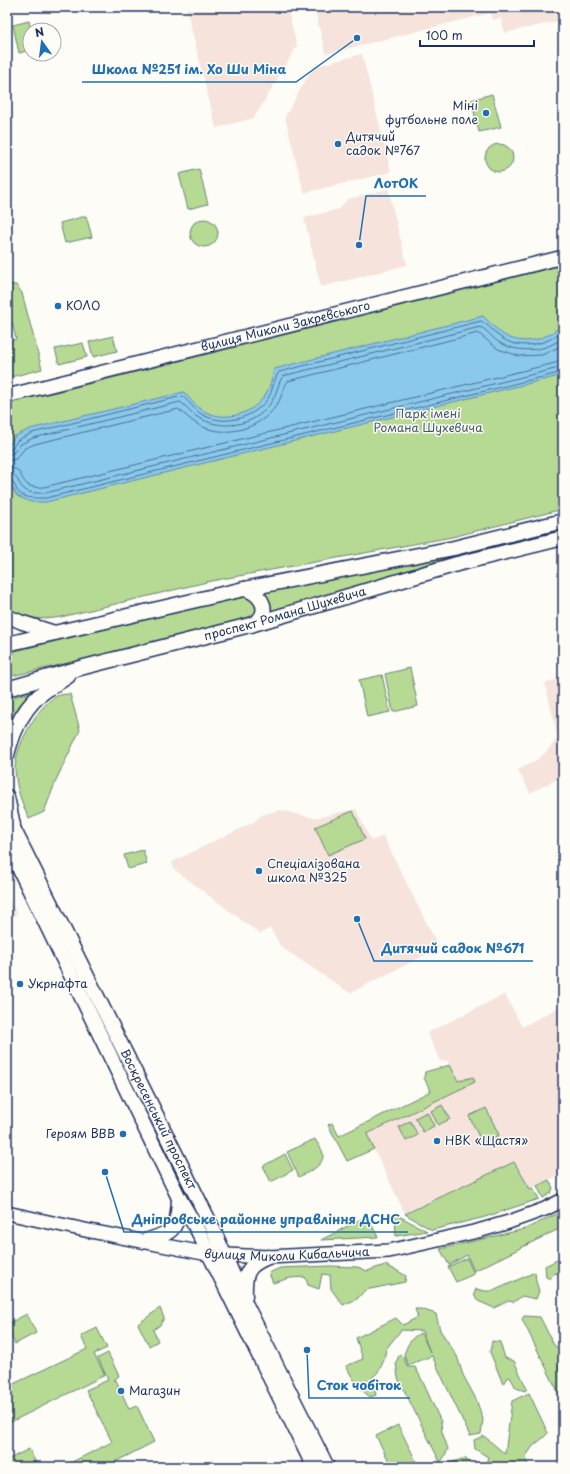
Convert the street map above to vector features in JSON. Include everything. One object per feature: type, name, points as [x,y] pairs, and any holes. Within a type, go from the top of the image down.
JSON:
[{"type":"main road","name":"проспект Романа Шухевича","points":[[7,644],[244,588],[454,548],[563,521]]},
{"type":"main road","name":"проспект Романа Шухевича","points":[[7,689],[80,668],[250,625],[457,564],[563,538]]},
{"type":"main road","points":[[244,588],[255,593],[262,603],[262,614],[259,620],[250,625]]},
{"type":"main road","points":[[7,755],[12,736],[21,719],[31,705],[44,692],[80,668]]},
{"type":"main road","points":[[7,797],[9,842]]},
{"type":"main road","name":"Воскресенський проспект","points":[[7,816],[9,842],[179,1198],[314,1467]]},
{"type":"main road","name":"Воскресенський проспект","points":[[9,842],[76,953],[213,1229],[223,1255],[327,1467]]},
{"type":"main road","points":[[145,1241],[162,1236],[174,1228],[179,1216],[179,1198]]},
{"type":"main road","points":[[246,1302],[244,1286],[245,1277],[253,1264],[268,1257]]},
{"type":"street","name":"вулиця Миколи Закревського","points":[[7,396],[563,257]]},
{"type":"street","points":[[7,616],[56,633]]},
{"type":"street","name":"вулиця Миколи Кибальчича","points":[[7,1213],[84,1230],[208,1254],[268,1257],[389,1251],[478,1231],[509,1222],[545,1209],[563,1200]]},
{"type":"shaded area","points":[[186,7],[287,7],[297,46],[254,118],[216,128]]},
{"type":"shaded area","points":[[314,7],[563,7],[563,20],[505,33],[501,18],[492,20],[490,13],[326,54]]},
{"type":"shaded area","name":"Дитячий садок №767","points":[[362,54],[391,172],[304,193],[285,117],[313,67]]},
{"type":"shaded area","points":[[388,189],[407,265],[321,287],[304,218],[339,209],[348,199]]},
{"type":"shaded area","points":[[563,678],[563,776],[530,793],[518,770],[537,760],[558,738],[545,683]]},
{"type":"shaded area","points":[[356,809],[371,841],[383,836],[439,948],[350,993],[281,947],[270,928],[260,934],[174,869],[172,862],[254,822],[261,815],[280,810],[314,818]]},
{"type":"shaded area","points":[[7,895],[17,914],[7,919]]},
{"type":"shaded area","points":[[505,994],[522,1027],[563,1005],[563,1173],[530,1189],[514,1162],[405,1214],[367,1134],[475,1082],[473,1077],[458,1081],[447,1060],[441,1062],[427,1033]]},
{"type":"green space","points":[[22,23],[22,52],[19,53],[13,25]]},
{"type":"green space","name":"Міні футбольне поле","points":[[492,94],[501,127],[479,132],[471,100]]},
{"type":"green space","points":[[499,144],[509,148],[513,158],[509,168],[499,172],[489,168],[485,158],[489,148]]},
{"type":"green space","points":[[199,169],[208,204],[188,209],[179,174]]},
{"type":"green space","points":[[86,216],[92,237],[65,243],[60,223]]},
{"type":"green space","points":[[204,219],[214,223],[218,233],[214,243],[204,247],[194,243],[190,233],[194,223]]},
{"type":"green space","name":"Парк імені Романа Шухевича","points":[[563,265],[563,509],[452,537],[211,581],[61,617],[40,619],[21,615],[7,609],[7,403]]},
{"type":"green space","points":[[7,284],[16,285],[22,293],[42,369],[7,378],[7,342],[16,339],[10,315],[7,315]]},
{"type":"green space","points":[[113,336],[117,351],[93,357],[89,342]]},
{"type":"green space","points":[[83,343],[87,357],[59,364],[55,349]]},
{"type":"green space","points":[[450,557],[269,614],[269,601],[262,590]]},
{"type":"green space","points":[[246,595],[256,602],[256,612],[250,619],[105,655],[7,677],[7,653]]},
{"type":"green space","points":[[410,668],[418,706],[393,712],[385,674]]},
{"type":"green space","points":[[382,675],[390,712],[367,717],[359,680]]},
{"type":"green space","points":[[34,691],[7,733],[7,699]]},
{"type":"green space","points":[[70,694],[80,730],[57,778],[44,812],[29,819],[21,800],[16,782],[15,769],[19,750],[34,719],[48,702],[55,697]]},
{"type":"green space","points":[[353,811],[365,839],[328,855],[315,827]]},
{"type":"green space","points":[[143,850],[147,864],[128,869],[124,855]]},
{"type":"green space","points":[[450,1065],[458,1081],[473,1077],[475,1082],[367,1134],[374,1149],[347,1161],[328,1125],[332,1123],[339,1136],[431,1091],[424,1078],[425,1072]]},
{"type":"green space","points":[[442,1105],[450,1119],[438,1125],[431,1111]]},
{"type":"green space","points":[[486,1108],[499,1135],[482,1143],[469,1116]]},
{"type":"green space","points":[[427,1112],[434,1126],[423,1132],[415,1118]]},
{"type":"green space","points":[[410,1121],[418,1135],[406,1141],[399,1127]]},
{"type":"green space","points":[[315,1139],[322,1150],[323,1158],[319,1165],[299,1177],[287,1152]]},
{"type":"green space","points":[[285,1154],[293,1170],[271,1182],[263,1166]]},
{"type":"green space","points":[[514,1162],[530,1189],[533,1188],[539,1199],[485,1217],[432,1230],[405,1214]]},
{"type":"green space","points":[[549,1180],[553,1188],[551,1193],[543,1198],[537,1186]]},
{"type":"green space","points":[[563,1211],[563,1227],[474,1271],[467,1255],[449,1265],[440,1249],[525,1229]]},
{"type":"green space","points":[[395,1214],[427,1231],[396,1236]]},
{"type":"green space","points":[[367,1216],[378,1237],[321,1240]]},
{"type":"green space","points":[[563,1257],[563,1272],[553,1274],[550,1279],[546,1277],[545,1266]]},
{"type":"green space","points":[[467,1258],[474,1274],[456,1282],[448,1267]]},
{"type":"green space","points":[[385,1265],[406,1276],[405,1282],[365,1290],[357,1299],[343,1305],[331,1289],[330,1275],[322,1274],[319,1289],[308,1285],[305,1277],[290,1278],[273,1283],[269,1273],[280,1268],[330,1266],[358,1267],[367,1271]]},
{"type":"green space","points":[[535,1272],[539,1291],[536,1299],[522,1296],[514,1302],[508,1301],[494,1308],[478,1301],[474,1294],[476,1289],[493,1291]]},
{"type":"green space","points":[[160,1308],[164,1318],[160,1325],[153,1330],[158,1341],[149,1346],[138,1324]]},
{"type":"green space","points":[[415,1309],[421,1309],[436,1314],[440,1330],[457,1356],[463,1375],[476,1399],[483,1419],[481,1434],[470,1436],[432,1356],[408,1365],[404,1354],[410,1341],[421,1333],[430,1352],[422,1331],[401,1330],[386,1349],[384,1360],[379,1371],[372,1378],[376,1395],[370,1397],[362,1390],[346,1366],[363,1359],[356,1338],[396,1318],[403,1325],[418,1317]]},
{"type":"green space","points":[[27,1314],[36,1333],[15,1344],[7,1328],[7,1324]]},
{"type":"green space","points":[[524,1316],[540,1317],[554,1345],[563,1352],[563,1364],[558,1367],[563,1377],[563,1402],[522,1319]]},
{"type":"green space","points":[[97,1328],[107,1348],[94,1354],[105,1375],[7,1424],[7,1387],[87,1349],[81,1336]]},
{"type":"green space","points":[[492,1341],[500,1342],[505,1358],[514,1361],[527,1389],[525,1391],[516,1388],[510,1377],[506,1379],[503,1384],[490,1352]]},
{"type":"green space","points":[[108,1353],[119,1376],[113,1380],[116,1380],[129,1409],[137,1406],[154,1442],[105,1467],[62,1467],[112,1442],[86,1390],[108,1380],[98,1358]]},
{"type":"green space","points":[[400,1354],[404,1358],[407,1367],[415,1367],[441,1422],[442,1432],[448,1449],[440,1462],[398,1378],[396,1362]]},
{"type":"green space","points":[[529,1393],[548,1433],[533,1446],[526,1456],[528,1467],[478,1467],[479,1464],[486,1463],[488,1457],[475,1449],[474,1440],[484,1436],[505,1454],[512,1401]]},
{"type":"green space","points":[[398,1425],[419,1467],[392,1467],[376,1436]]},
{"type":"green space","points":[[29,1449],[38,1467],[9,1467],[7,1460]]},
{"type":"green space","points":[[465,1458],[473,1467],[445,1467],[443,1465]]},
{"type":"water","points":[[483,316],[504,335],[512,339],[528,341],[550,334],[563,324],[563,375],[46,502],[31,502],[17,496],[9,482],[7,475],[7,448],[15,436],[30,429],[184,392],[204,411],[220,416],[236,415],[251,409],[263,398],[269,388],[274,369]]},
{"type":"place","name":"Школа №251 ім. Хо Ши Міна","points":[[357,38]]},
{"type":"place","name":"Міні футбольне поле","points":[[486,113]]},
{"type":"place","name":"Дитячий садок №767","points":[[338,144]]},
{"type":"place","name":"ЛотОК","points":[[359,245]]},
{"type":"place","name":"КОЛО","points":[[58,306]]},
{"type":"place","name":"Спеціалізована школа №325","points":[[259,871]]},
{"type":"place","name":"Дитячий садок №671","points":[[357,919]]},
{"type":"place","name":"Укрнафта","points":[[20,984]]},
{"type":"place","name":"Героям ВВВ","points":[[123,1134]]},
{"type":"place","name":"НВК «Щастя»","points":[[437,1141]]},
{"type":"place","name":"Дніпровське районне управління ДСНС","points":[[105,1172]]},
{"type":"place","name":"Сток чобіток","points":[[307,1350]]},
{"type":"place","name":"Магазин","points":[[121,1391]]}]
